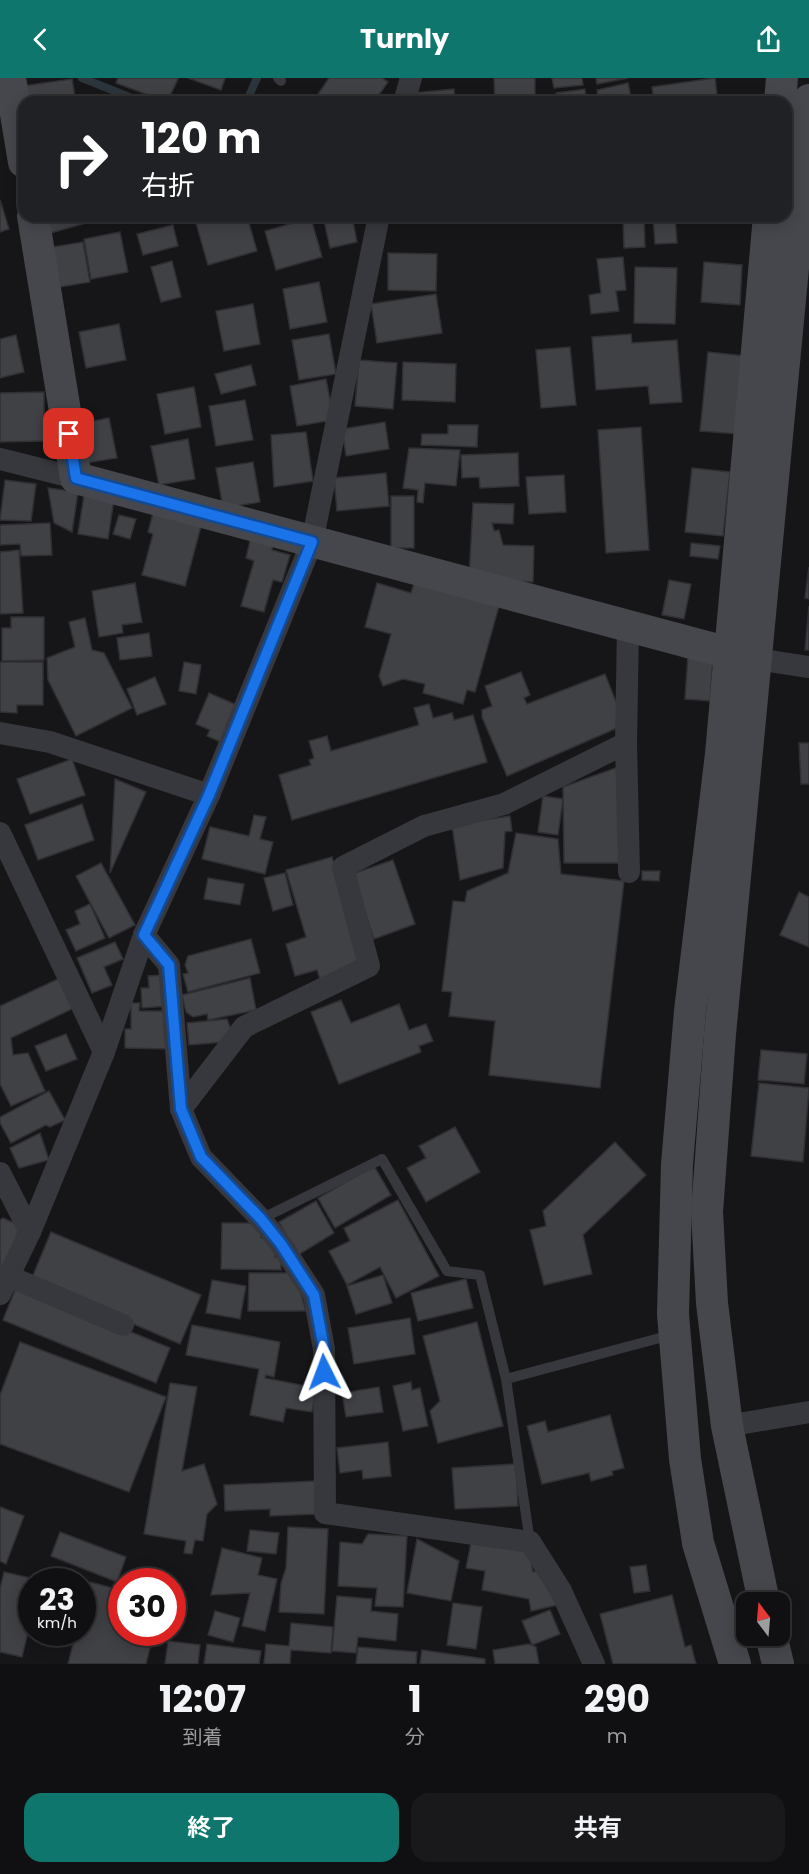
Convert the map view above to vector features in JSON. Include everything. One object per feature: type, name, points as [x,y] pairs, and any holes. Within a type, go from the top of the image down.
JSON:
[{"type":"street","points":[[10,78],[18,126]]},
{"type":"street","points":[[406,96],[411,78]]},
{"type":"street","points":[[780,96],[782,78]]},
{"type":"street","points":[[735,1664],[698,1543],[685,1459],[674,1334],[677,1164],[690,1011],[721,754],[742,657],[809,100]]},
{"type":"street","points":[[34,222],[76,478]]},
{"type":"street","points":[[123,1326],[4,1285],[30,1232],[104,1052],[144,935],[209,795],[312,542],[378,222]]},
{"type":"street","points":[[762,1592],[727,1426],[712,1303],[707,1212],[720,1034],[769,222]]},
{"type":"street","points":[[0,459],[742,657],[809,667]]},
{"type":"street","points":[[628,626],[626,744],[629,872]]},
{"type":"street","points":[[0,734],[50,742],[209,795]]},
{"type":"street","points":[[181,1109],[244,1027],[369,966],[343,867],[424,826],[504,804],[626,744]]},
{"type":"street","points":[[0,833],[104,1052]]},
{"type":"street","points":[[144,935],[169,965],[181,1109],[201,1157],[261,1219],[281,1244],[314,1295],[324,1349],[326,1513],[530,1542],[561,1591],[594,1664]]},
{"type":"street","points":[[0,1173],[30,1232]]},
{"type":"street","points":[[727,1426],[809,1412]]},
{"type":"street","points":[[774,1646],[778,1664]]},
{"type":"lane","points":[[261,1219],[382,1159],[447,1271],[480,1275],[506,1379],[530,1542]]},
{"type":"lane","points":[[506,1379],[674,1334]]},
{"type":"building","points":[[118,78],[178,79],[170,96],[151,96],[116,83]]},
{"type":"building","points":[[188,78],[225,78],[221,90]]},
{"type":"building","points":[[329,78],[382,78],[388,82],[378,96],[317,96]]},
{"type":"building","points":[[494,78],[535,78],[535,96],[495,96]]},
{"type":"building","points":[[552,78],[582,78],[583,85],[554,88]]},
{"type":"building","points":[[596,78],[628,78],[597,84]]},
{"type":"building","points":[[715,78],[717,96],[653,96],[652,87]]},
{"type":"building","points":[[72,79],[75,96],[25,96],[23,86]]},
{"type":"building","points":[[628,83],[631,96],[598,96],[597,90]]},
{"type":"building","points":[[454,89],[455,96],[413,96],[413,93]]},
{"type":"building","points":[[585,89],[586,96],[556,96],[556,93]]},
{"type":"building","points":[[0,200],[9,229],[0,232]]},
{"type":"building","points":[[44,222],[90,222],[47,234]]},
{"type":"building","points":[[196,222],[249,222],[257,251],[208,265]]},
{"type":"building","points":[[297,222],[312,222],[322,257],[276,270],[265,231]]},
{"type":"building","points":[[324,222],[353,222],[357,242],[330,248]]},
{"type":"building","points":[[623,222],[644,222],[645,247],[624,248]]},
{"type":"building","points":[[653,222],[675,222],[677,243],[655,244]]},
{"type":"building","points":[[173,225],[178,246],[143,255],[137,234]]},
{"type":"building","points":[[120,232],[128,272],[91,279],[84,239]]},
{"type":"building","points":[[83,242],[90,282],[54,288],[46,248]]},
{"type":"building","points":[[388,253],[437,254],[436,291],[388,290]]},
{"type":"building","points":[[623,257],[626,290],[616,291],[619,311],[591,314],[589,295],[601,293],[597,259]]},
{"type":"building","points":[[172,261],[181,297],[161,302],[151,267]]},
{"type":"building","points":[[704,262],[742,265],[740,305],[701,302]]},
{"type":"building","points":[[635,267],[677,268],[675,324],[634,323]]},
{"type":"building","points":[[319,282],[327,322],[290,329],[283,289]]},
{"type":"building","points":[[436,294],[442,333],[377,343],[371,304]]},
{"type":"building","points":[[253,304],[260,344],[224,351],[216,311]]},
{"type":"building","points":[[119,324],[126,360],[86,368],[79,332]]},
{"type":"building","points":[[329,334],[336,374],[299,380],[292,340]]},
{"type":"building","points":[[631,334],[632,343],[677,340],[682,402],[650,404],[648,386],[596,390],[592,337]]},
{"type":"building","points":[[16,335],[24,372],[0,378],[0,339]]},
{"type":"building","points":[[570,347],[576,405],[541,408],[536,350]]},
{"type":"building","points":[[708,352],[746,356],[738,434],[700,431]]},
{"type":"building","points":[[359,360],[397,363],[393,409],[355,406]]},
{"type":"building","points":[[403,362],[456,364],[455,402],[402,400]]},
{"type":"building","points":[[251,365],[256,385],[221,394],[215,374]]},
{"type":"building","points":[[326,379],[334,420],[297,426],[290,386]]},
{"type":"building","points":[[194,387],[201,427],[165,434],[157,394]]},
{"type":"building","points":[[44,392],[44,441],[0,442],[0,393]]},
{"type":"building","points":[[245,400],[253,440],[216,446],[209,406]]},
{"type":"building","points":[[109,418],[117,458],[80,464],[73,425]]},
{"type":"building","points":[[385,422],[389,449],[346,456],[342,429]]},
{"type":"building","points":[[448,425],[478,425],[477,447],[421,445],[422,434],[448,434]]},
{"type":"building","points":[[641,427],[649,550],[606,553],[598,430]]},
{"type":"building","points":[[306,432],[313,481],[274,487],[271,435]]},
{"type":"building","points":[[188,439],[195,479],[159,485],[151,446]]},
{"type":"building","points":[[409,448],[460,450],[456,486],[425,483],[423,503],[417,502],[418,490],[403,488]]},
{"type":"building","points":[[518,453],[519,486],[480,488],[479,477],[462,478],[461,455]]},
{"type":"building","points":[[253,462],[260,502],[223,508],[216,468]]},
{"type":"building","points":[[692,468],[730,472],[723,536],[685,532]]},
{"type":"building","points":[[386,473],[389,506],[337,511],[334,478]]},
{"type":"building","points":[[564,475],[566,512],[529,514],[526,477]]},
{"type":"building","points":[[5,480],[36,484],[31,521],[0,520]]},
{"type":"building","points":[[48,488],[78,492],[72,532],[54,523]]},
{"type":"building","points":[[84,495],[114,499],[108,539],[78,534]]},
{"type":"building","points":[[391,496],[414,496],[414,548],[391,548]]},
{"type":"building","points":[[473,503],[514,504],[513,524],[492,523],[494,531],[499,530],[503,545],[534,546],[533,582],[469,579]]},
{"type":"building","points":[[155,506],[203,519],[185,586],[142,575],[153,534],[148,532]]},
{"type":"building","points":[[119,515],[136,519],[130,539],[113,534]]},
{"type":"building","points":[[50,523],[52,555],[21,556],[20,544],[0,545],[0,525]]},
{"type":"building","points":[[251,537],[273,544],[272,550],[290,555],[282,582],[273,580],[264,612],[241,606],[254,561],[246,558]]},
{"type":"building","points":[[691,543],[720,546],[718,559],[690,556]]},
{"type":"building","points":[[19,550],[23,613],[0,614],[0,552]]},
{"type":"building","points":[[809,567],[809,599],[805,598]]},
{"type":"building","points":[[669,580],[691,584],[684,619],[662,615]]},
{"type":"building","points":[[135,583],[142,622],[122,625],[123,633],[99,637],[92,591]]},
{"type":"building","points":[[377,583],[411,593],[414,583],[499,606],[475,692],[467,690],[463,704],[423,693],[425,684],[403,679],[383,686],[379,676],[391,634],[365,627]]},
{"type":"building","points":[[809,606],[809,650],[805,650]]},
{"type":"building","points":[[11,617],[44,617],[44,660],[2,661],[2,628],[11,628]]},
{"type":"building","points":[[85,618],[92,650],[104,653],[132,708],[76,736],[48,680],[47,658],[75,647],[69,622]]},
{"type":"building","points":[[149,633],[152,656],[120,660],[117,638]]},
{"type":"building","points":[[688,654],[713,656],[710,701],[685,699]]},
{"type":"building","points":[[0,662],[43,662],[43,705],[17,705],[17,713],[0,712]]},
{"type":"building","points":[[184,662],[201,665],[196,694],[179,691]]},
{"type":"building","points":[[521,672],[530,695],[524,698],[527,704],[605,674],[624,722],[617,728],[507,776],[482,717],[482,710],[492,706],[485,686]]},
{"type":"building","points":[[155,677],[166,704],[137,715],[127,689]]},
{"type":"building","points":[[209,693],[239,706],[223,743],[207,736],[210,730],[196,724]]},
{"type":"building","points":[[429,704],[433,718],[452,713],[454,720],[473,715],[487,762],[292,820],[279,775],[311,765],[309,760],[314,758],[309,741],[327,736],[331,751],[419,725],[414,708]]},
{"type":"building","points":[[799,743],[809,743],[809,784],[801,784]]},
{"type":"building","points":[[72,759],[85,795],[30,814],[17,779]]},
{"type":"building","points":[[618,767],[619,863],[564,863],[563,787]]},
{"type":"building","points":[[115,779],[146,792],[110,873]]},
{"type":"building","points":[[543,796],[563,799],[558,835],[538,832]]},
{"type":"building","points":[[82,804],[94,840],[38,860],[25,825]]},
{"type":"building","points":[[254,815],[266,817],[260,839],[273,842],[265,874],[202,859],[210,827],[249,836]]},
{"type":"building","points":[[510,816],[512,831],[505,832],[503,868],[460,880],[452,825]]},
{"type":"building","points":[[516,833],[558,839],[561,874],[624,881],[600,1088],[489,1075],[495,1021],[449,1016],[452,992],[442,991],[453,901],[465,902],[467,891],[508,873]]},
{"type":"building","points":[[332,857],[365,965],[320,979],[317,970],[295,976],[286,944],[306,937],[286,870]]},
{"type":"building","points":[[393,860],[415,924],[374,939],[352,874]]},
{"type":"building","points":[[101,863],[135,925],[109,938],[76,876]]},
{"type":"building","points":[[642,871],[660,871],[659,881],[642,880]]},
{"type":"building","points":[[285,873],[293,905],[273,911],[264,878]]},
{"type":"building","points":[[208,878],[244,884],[240,905],[204,899]]},
{"type":"building","points":[[799,892],[809,897],[809,947],[780,935]]},
{"type":"building","points":[[90,904],[105,938],[76,951],[66,930],[80,924],[75,911]]},
{"type":"building","points":[[251,939],[260,973],[188,992],[183,974],[188,973],[185,965],[188,956]]},
{"type":"building","points":[[115,942],[123,959],[104,967],[112,985],[92,993],[77,958]]},
{"type":"building","points":[[165,975],[168,1006],[142,1008],[141,988],[149,988],[148,976]]},
{"type":"building","points":[[60,978],[74,1008],[11,1038],[13,1055],[28,1053],[45,1091],[11,1106],[0,1084],[0,1006]]},
{"type":"building","points":[[250,978],[256,1010],[208,1020],[207,1014],[193,1017],[186,1012],[182,995]]},
{"type":"building","points":[[341,1000],[351,1023],[399,1004],[409,1030],[426,1024],[433,1041],[419,1046],[421,1052],[339,1084],[311,1012]]},
{"type":"building","points":[[131,1003],[140,1003],[139,1011],[168,1011],[167,1049],[125,1048],[125,1029],[131,1029]]},
{"type":"building","points":[[227,1019],[232,1032],[224,1042],[189,1045],[187,1023]]},
{"type":"building","points":[[66,1034],[77,1059],[46,1071],[35,1046]]},
{"type":"building","points":[[761,1050],[807,1054],[804,1084],[758,1080]]},
{"type":"building","points":[[759,1083],[809,1088],[803,1162],[751,1156]]},
{"type":"building","points":[[49,1091],[65,1120],[50,1127],[46,1125],[11,1143],[0,1123],[0,1117]]},
{"type":"building","points":[[455,1127],[480,1172],[426,1202],[407,1168],[426,1158],[419,1146]]},
{"type":"building","points":[[40,1133],[49,1160],[19,1168],[10,1148]]},
{"type":"building","points":[[615,1142],[646,1175],[583,1235],[592,1274],[544,1285],[530,1230],[546,1226],[543,1211]]},
{"type":"building","points":[[374,1166],[391,1195],[335,1228],[318,1198]]},
{"type":"building","points":[[398,1200],[439,1276],[396,1298],[380,1267],[347,1285],[329,1251],[350,1241],[344,1228]]},
{"type":"building","points":[[316,1201],[334,1233],[298,1255],[279,1222]]},
{"type":"building","points":[[3,1218],[21,1226],[0,1276],[0,1220]]},
{"type":"building","points":[[222,1223],[261,1223],[261,1238],[275,1238],[275,1257],[281,1257],[281,1270],[221,1269]]},
{"type":"building","points":[[51,1232],[201,1295],[180,1344],[31,1280]]},
{"type":"building","points":[[249,1273],[295,1273],[306,1311],[248,1311]]},
{"type":"building","points":[[383,1275],[392,1303],[356,1314],[347,1286]]},
{"type":"building","points":[[466,1279],[473,1308],[418,1321],[411,1293]]},
{"type":"building","points":[[212,1280],[246,1286],[240,1319],[206,1313]]},
{"type":"building","points":[[17,1285],[170,1348],[156,1383],[3,1320]]},
{"type":"building","points":[[410,1318],[415,1354],[354,1364],[348,1328]]},
{"type":"building","points":[[477,1322],[503,1426],[438,1443],[430,1411],[440,1401],[423,1336]]},
{"type":"building","points":[[192,1325],[280,1342],[274,1377],[266,1375],[265,1378],[316,1388],[312,1412],[286,1408],[283,1422],[250,1415],[259,1369],[186,1355]]},
{"type":"building","points":[[20,1342],[166,1397],[129,1492],[0,1444],[0,1395]]},
{"type":"building","points":[[411,1382],[412,1390],[420,1388],[428,1426],[403,1431],[393,1386]]},
{"type":"building","points":[[170,1383],[197,1387],[182,1471],[204,1464],[217,1504],[207,1514],[203,1541],[195,1540],[192,1554],[184,1553],[186,1541],[144,1534]]},
{"type":"building","points":[[379,1387],[383,1412],[346,1417],[342,1393]]},
{"type":"building","points":[[610,1415],[624,1468],[612,1471],[613,1475],[591,1481],[589,1473],[542,1484],[527,1426],[545,1421],[548,1432]]},
{"type":"building","points":[[388,1442],[391,1476],[363,1479],[362,1470],[340,1473],[337,1448]]},
{"type":"building","points":[[516,1464],[518,1506],[455,1509],[452,1468]]},
{"type":"building","points":[[315,1481],[317,1514],[270,1516],[270,1509],[225,1511],[224,1485]]},
{"type":"building","points":[[0,1507],[24,1516],[6,1564],[0,1561]]},
{"type":"building","points":[[288,1527],[328,1529],[324,1614],[279,1612],[281,1583],[286,1568]]},
{"type":"building","points":[[250,1530],[279,1533],[276,1554],[247,1551]]},
{"type":"building","points":[[60,1532],[126,1557],[122,1568],[108,1568],[108,1578],[96,1574],[96,1568],[81,1568],[51,1556]]},
{"type":"building","points":[[368,1534],[407,1536],[403,1607],[375,1606],[377,1588],[338,1586],[340,1542],[362,1544]]},
{"type":"building","points":[[472,1538],[529,1549],[533,1572],[542,1570],[562,1604],[531,1611],[529,1599],[482,1590],[485,1571],[466,1568]]},
{"type":"building","points":[[417,1539],[459,1561],[451,1601],[407,1593]]},
{"type":"building","points":[[222,1548],[262,1558],[258,1575],[277,1579],[265,1631],[242,1626],[250,1593],[211,1595]]},
{"type":"building","points":[[646,1565],[650,1591],[634,1593],[630,1567]]},
{"type":"building","points":[[4,1572],[18,1575],[18,1646],[25,1646],[22,1657],[0,1652],[0,1589]]},
{"type":"building","points":[[96,1584],[108,1587],[108,1646],[150,1646],[146,1664],[68,1664],[72,1646],[96,1646]]},
{"type":"building","points":[[672,1595],[685,1647],[691,1645],[696,1664],[613,1664],[600,1614]]},
{"type":"building","points":[[337,1596],[372,1599],[371,1611],[398,1614],[396,1641],[358,1637],[356,1653],[332,1651]]},
{"type":"building","points":[[453,1603],[482,1607],[476,1649],[447,1645]]},
{"type":"building","points":[[550,1610],[560,1634],[532,1645],[522,1621]]},
{"type":"building","points":[[215,1611],[240,1618],[233,1642],[208,1635]]},
{"type":"building","points":[[291,1623],[333,1627],[331,1653],[291,1650],[290,1664],[264,1664],[266,1644],[289,1646]]},
{"type":"building","points":[[186,1643],[200,1645],[198,1664],[165,1664],[167,1646],[186,1646]]},
{"type":"building","points":[[207,1644],[261,1651],[259,1664],[204,1664]]},
{"type":"building","points":[[529,1644],[536,1647],[539,1664],[495,1664],[493,1650]]},
{"type":"building","points":[[358,1647],[417,1652],[416,1664],[356,1664]]},
{"type":"building","points":[[422,1650],[485,1659],[485,1664],[420,1664]]},
{"type":"waterway","points":[[82,78],[127,96]]},
{"type":"waterway","points":[[249,96],[257,78]]},
{"type":"route","points":[[69,434],[76,478],[312,542],[209,795],[144,935],[169,965],[181,1109],[201,1157],[261,1219],[281,1244],[314,1295],[324,1349],[324,1372]]}]
